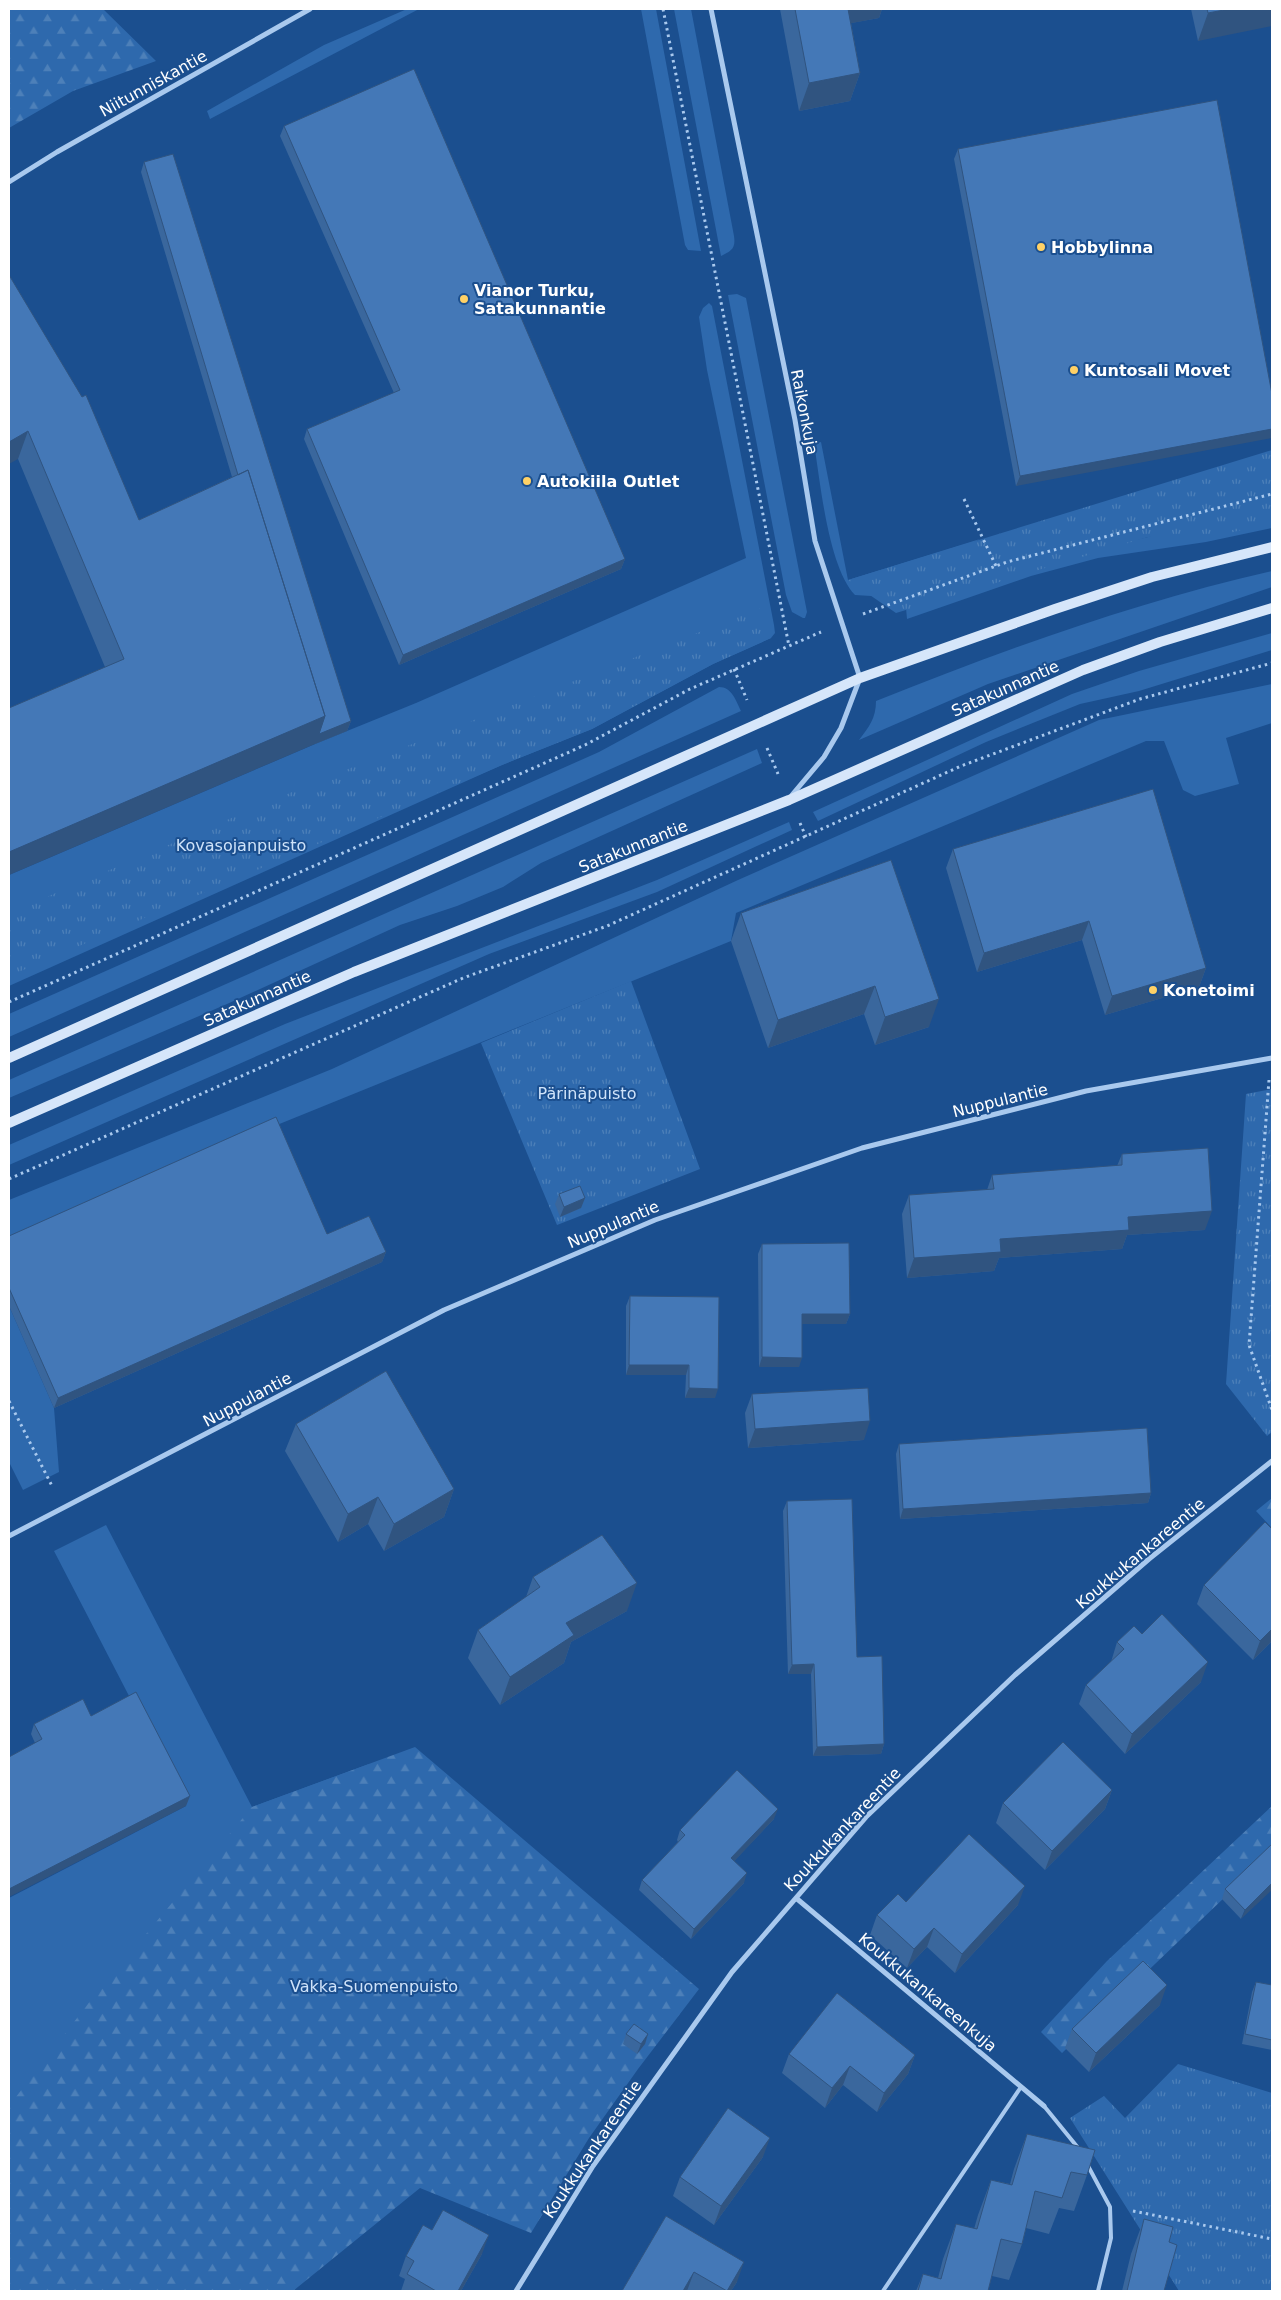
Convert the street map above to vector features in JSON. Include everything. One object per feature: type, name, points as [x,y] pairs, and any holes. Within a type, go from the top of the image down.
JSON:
[{"type":"main road","points":[[9,1058],[860,678],[1152,577],[1272,547]]},
{"type":"main road","name":"Satakunnantie","points":[[9,1123],[354,972],[541,900],[789,800],[1083,670],[1160,642],[1272,608]]},
{"type":"street","name":"Niitunniskantie","points":[[9,182],[57,152],[310,9]]},
{"type":"street","name":"Raikonkuja","points":[[711,9],[795,420],[815,540],[860,678]]},
{"type":"street","points":[[789,800],[824,756],[841,728],[860,678]]},
{"type":"street","name":"Nuppulantie","points":[[9,1536],[444,1310],[654,1220],[871,1146],[1086,1091],[1272,1058]]},
{"type":"street","name":"Koukkukankareentie","points":[[516,2291],[593,2166],[732,1972],[866,1817],[1015,1675],[1149,1559],[1272,1461]]},
{"type":"street","name":"Koukkukankareenkuja","points":[[796,1898],[1044,2106]]},
{"type":"lane","points":[[883,2291],[1021,2087]]},
{"type":"lane","points":[[1044,2106],[1082,2154]]},
{"type":"lane","points":[[1086,2162],[1110,2207],[1111,2238],[1098,2291]]},
{"type":"path","points":[[663,9],[789,646]]},
{"type":"path","points":[[872,611],[996,566],[1067,545],[1272,494]]},
{"type":"path","points":[[964,499],[996,566]]},
{"type":"path","points":[[9,1002],[585,745],[690,689],[734,668],[807,638]]},
{"type":"path","points":[[9,1179],[463,978],[607,926],[961,766],[1122,706],[1272,663]]},
{"type":"path","points":[[734,668],[806,837]]},
{"type":"path","points":[[1272,1058],[1249,1345],[1272,1410]]},
{"type":"path","points":[[9,1401],[63,1508]]},
{"type":"path","points":[[1110,2207],[1272,2239]]},
{"type":"green space","points":[[9,9],[103,9],[156,61],[73,91],[9,128]]},
{"type":"green space","points":[[407,9],[419,9],[210,119],[207,111],[324,45]]},
{"type":"green space","points":[[641,9],[656,9],[701,251],[688,250],[685,245]]},
{"type":"green space","points":[[674,9],[691,9],[734,236],[732,249],[721,256]]},
{"type":"green space","points":[[737,294],[746,298],[807,612],[805,618],[792,612],[786,595],[728,295]]},
{"type":"green space","points":[[709,303],[712,306],[774,625],[775,633],[771,638],[713,664],[592,729],[502,765],[9,986],[9,875],[315,744],[416,703],[746,558],[707,370],[699,317],[703,308]]},
{"type":"green space","points":[[821,442],[848,580],[980,539],[871,596],[855,595],[846,583],[832,547],[823,505],[815,450],[817,443]]},
{"type":"green space","points":[[1272,450],[1272,522],[1222,535],[1148,537],[896,613],[848,580]]},
{"type":"green space","points":[[1272,507],[1272,528],[1206,542],[1098,558],[1031,576],[907,619],[906,608],[1024,567]]},
{"type":"green space","points":[[1272,571],[1272,587],[988,684],[859,740],[871,722],[875,712],[876,701],[1072,628],[1171,597]]},
{"type":"green space","name":"Kovasojanpuisto","points":[[764,607],[771,638],[713,664],[592,729],[502,765],[9,976],[9,913],[325,778]]},
{"type":"green space","points":[[1272,633],[1272,650],[1139,691],[1080,704],[986,742],[818,821],[813,812],[1072,694],[1139,671]]},
{"type":"green space","points":[[1272,684],[1272,723],[1226,738],[1239,784],[1195,796],[1183,790],[1164,741],[1146,741],[736,913],[731,941],[272,1127],[9,1244],[9,1200],[332,1069],[738,880],[1099,720]]},
{"type":"green space","points":[[719,687],[730,692],[741,711],[9,1037],[9,1014],[599,752]]},
{"type":"green space","points":[[757,749],[762,763],[541,863],[503,887],[457,906],[400,925],[227,1004],[9,1098],[9,1080]]},
{"type":"green space","points":[[789,822],[792,830],[657,892],[489,954],[9,1165],[9,1145],[285,1024],[657,880]]},
{"type":"green space","name":"Pärinäpuisto","points":[[631,981],[700,1169],[557,1225],[481,1043]]},
{"type":"green space","points":[[1272,1089],[1272,1432],[1267,1436],[1226,1384],[1246,1094]]},
{"type":"green space","points":[[9,1306],[54,1408],[59,1472],[23,1490],[9,1462]]},
{"type":"green space","points":[[1272,1498],[1272,1528],[1256,1511]]},
{"type":"green space","points":[[106,1525],[252,1807],[369,1764],[9,2291],[9,1898],[186,1806],[54,1551]]},
{"type":"green space","name":"Vakka-Suomenpuisto","points":[[415,1747],[699,1989],[638,2069],[589,2138],[531,2233],[420,2188],[293,2291],[9,2291],[9,2106],[91,2000],[252,1807]]},
{"type":"green space","points":[[1272,1806],[1272,1852],[1062,2053],[1041,2032],[1107,1961]]},
{"type":"green space","points":[[1178,2064],[1272,2093],[1272,2291],[1179,2291],[1070,2118],[1104,2096],[1125,2118]]},
{"type":"building","points":[[795,9],[848,9],[860,73],[809,83]]},
{"type":"building","points":[[1207,9],[1229,9],[1208,13]]},
{"type":"building","points":[[414,69],[625,559],[403,655],[307,429],[400,390],[284,126]]},
{"type":"building","points":[[1217,100],[1272,394],[1272,429],[1020,476],[958,149]]},
{"type":"building","points":[[173,154],[351,721],[319,734],[325,716],[248,470],[238,475],[144,162]]},
{"type":"building","points":[[9,275],[82,397],[86,395],[139,520],[248,470],[325,716],[9,852],[9,708],[124,659],[28,431],[9,442]]},
{"type":"building","points":[[1153,789],[1206,968],[1112,996],[1089,921],[984,953],[953,849]]},
{"type":"building","points":[[891,860],[939,999],[885,1017],[875,986],[778,1020],[741,913]]},
{"type":"building","points":[[276,1117],[327,1234],[369,1216],[386,1252],[58,1398],[9,1288],[9,1236]]},
{"type":"building","points":[[1208,1148],[1212,1211],[1128,1217],[1129,1230],[1000,1239],[1001,1252],[914,1258],[909,1195],[994,1189],[992,1175],[1122,1165],[1122,1154]]},
{"type":"building","points":[[580,1186],[585,1198],[564,1207],[559,1194]]},
{"type":"building","points":[[849,1243],[850,1314],[802,1314],[802,1358],[762,1357],[762,1244]]},
{"type":"building","points":[[630,1296],[719,1297],[718,1389],[689,1388],[689,1365],[629,1365]]},
{"type":"building","points":[[386,1371],[454,1489],[394,1524],[378,1497],[348,1514],[296,1424]]},
{"type":"building","points":[[868,1388],[870,1421],[755,1429],[752,1394]]},
{"type":"building","points":[[1147,1428],[1151,1493],[903,1509],[899,1444]]},
{"type":"building","points":[[852,1499],[857,1657],[882,1656],[884,1744],[817,1747],[814,1664],[792,1665],[787,1501]]},
{"type":"building","points":[[1265,1522],[1272,1529],[1272,1629],[1260,1641],[1204,1585]]},
{"type":"building","points":[[602,1535],[637,1583],[566,1623],[574,1635],[510,1677],[478,1630],[540,1587],[533,1577]]},
{"type":"building","points":[[1162,1614],[1208,1662],[1132,1734],[1086,1685],[1124,1649],[1117,1642],[1134,1626],[1142,1634]]},
{"type":"building","points":[[136,1692],[190,1796],[9,1889],[9,1757],[42,1739],[34,1724],[83,1699],[91,1716]]},
{"type":"building","points":[[1063,1742],[1112,1790],[1052,1851],[1003,1803]]},
{"type":"building","points":[[737,1770],[778,1809],[731,1858],[747,1873],[694,1929],[642,1880],[685,1835],[680,1830]]},
{"type":"building","points":[[969,1834],[1025,1886],[962,1954],[934,1928],[914,1949],[877,1915],[898,1894],[906,1902]]},
{"type":"building","points":[[1272,1844],[1272,1883],[1245,1910],[1225,1889]]},
{"type":"building","points":[[1143,1961],[1167,1985],[1096,2053],[1072,2029]]},
{"type":"building","points":[[1256,1982],[1272,1985],[1272,2040],[1245,2034]]},
{"type":"building","points":[[837,1993],[915,2055],[884,2093],[850,2066],[832,2088],[789,2054]]},
{"type":"building","points":[[634,2024],[648,2034],[641,2044],[626,2034]]},
{"type":"building","points":[[728,2108],[770,2138],[721,2206],[680,2177]]},
{"type":"building","points":[[1027,2134],[1095,2150],[1087,2175],[1071,2172],[1062,2198],[1035,2191],[1022,2244],[1001,2239],[988,2291],[918,2291],[923,2274],[941,2279],[956,2224],[977,2229],[991,2180],[1012,2185]]},
{"type":"building","points":[[443,2210],[489,2235],[458,2291],[436,2291],[407,2274],[414,2261],[406,2256],[423,2225],[432,2230]]},
{"type":"building","points":[[666,2216],[744,2262],[727,2291],[694,2272],[683,2291],[622,2291]]},
{"type":"building","points":[[1144,2219],[1173,2227],[1169,2242],[1177,2245],[1164,2291],[1127,2291]]},
{"type":"place","name":"Hobbylinna","points":[[1041,247]]},
{"type":"place","name":"Vianor Turku, Satakunnantie","points":[[464,299]]},
{"type":"place","name":"Kuntosali Movet","points":[[1074,370]]},
{"type":"place","name":"Autokiila Outlet","points":[[527,481]]},
{"type":"place","name":"Konetoimi","points":[[1153,990]]}]
